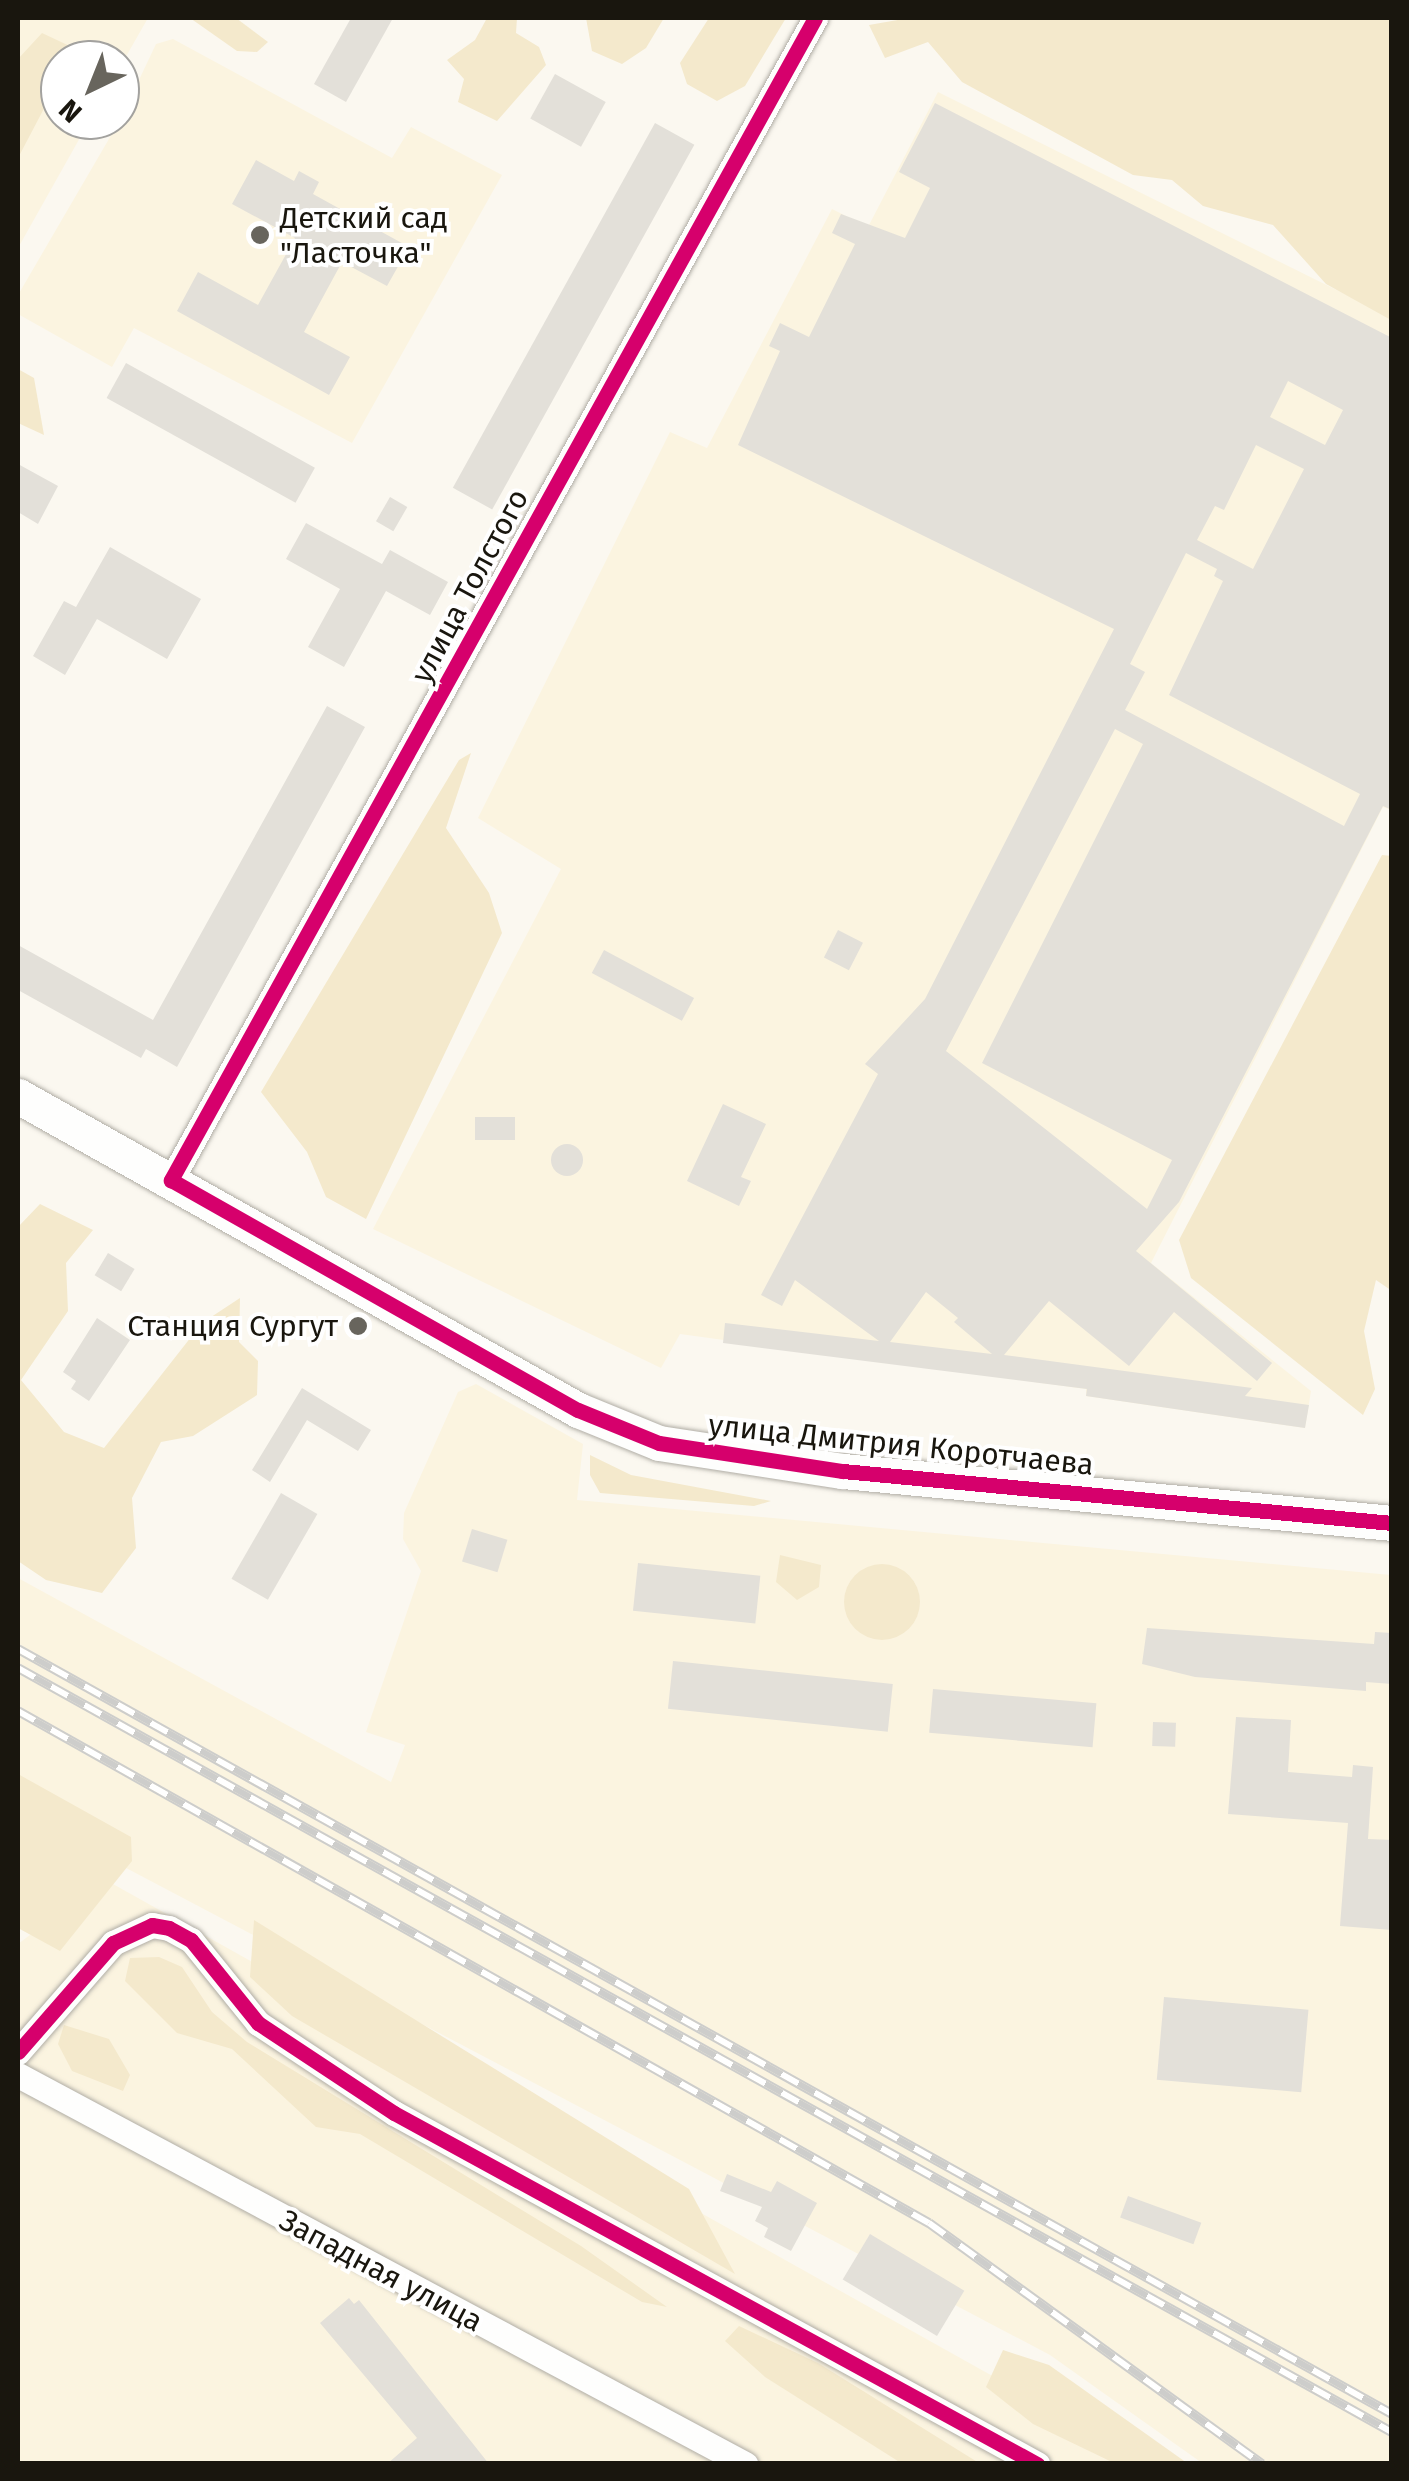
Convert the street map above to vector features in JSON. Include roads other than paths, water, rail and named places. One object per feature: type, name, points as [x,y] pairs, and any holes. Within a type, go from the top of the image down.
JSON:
[{"type":"street","name":"улица Толстого","points":[[171,1180],[815,18]]},
{"type":"street","name":"улица Дмитрия Коротчаева","points":[[18,1096],[578,1410],[658,1443],[843,1471],[1392,1523]]},
{"type":"street","points":[[18,2052],[113,1943],[152,1925],[169,1928],[190,1940],[258,2023],[394,2113],[1037,2464]]},
{"type":"street","name":"Западная улица","points":[[18,2075],[746,2464]]},
{"type":"railway","points":[[18,1649],[1392,2414]]},
{"type":"railway","points":[[18,1668],[1392,2432]]},
{"type":"railway","points":[[18,1711],[929,2223],[1262,2464]]},
{"type":"place","name":"Детский сад \"Ласточка\"","points":[[260,235]]},
{"type":"place","name":"Станция Сургут","points":[[358,1326]]}]
